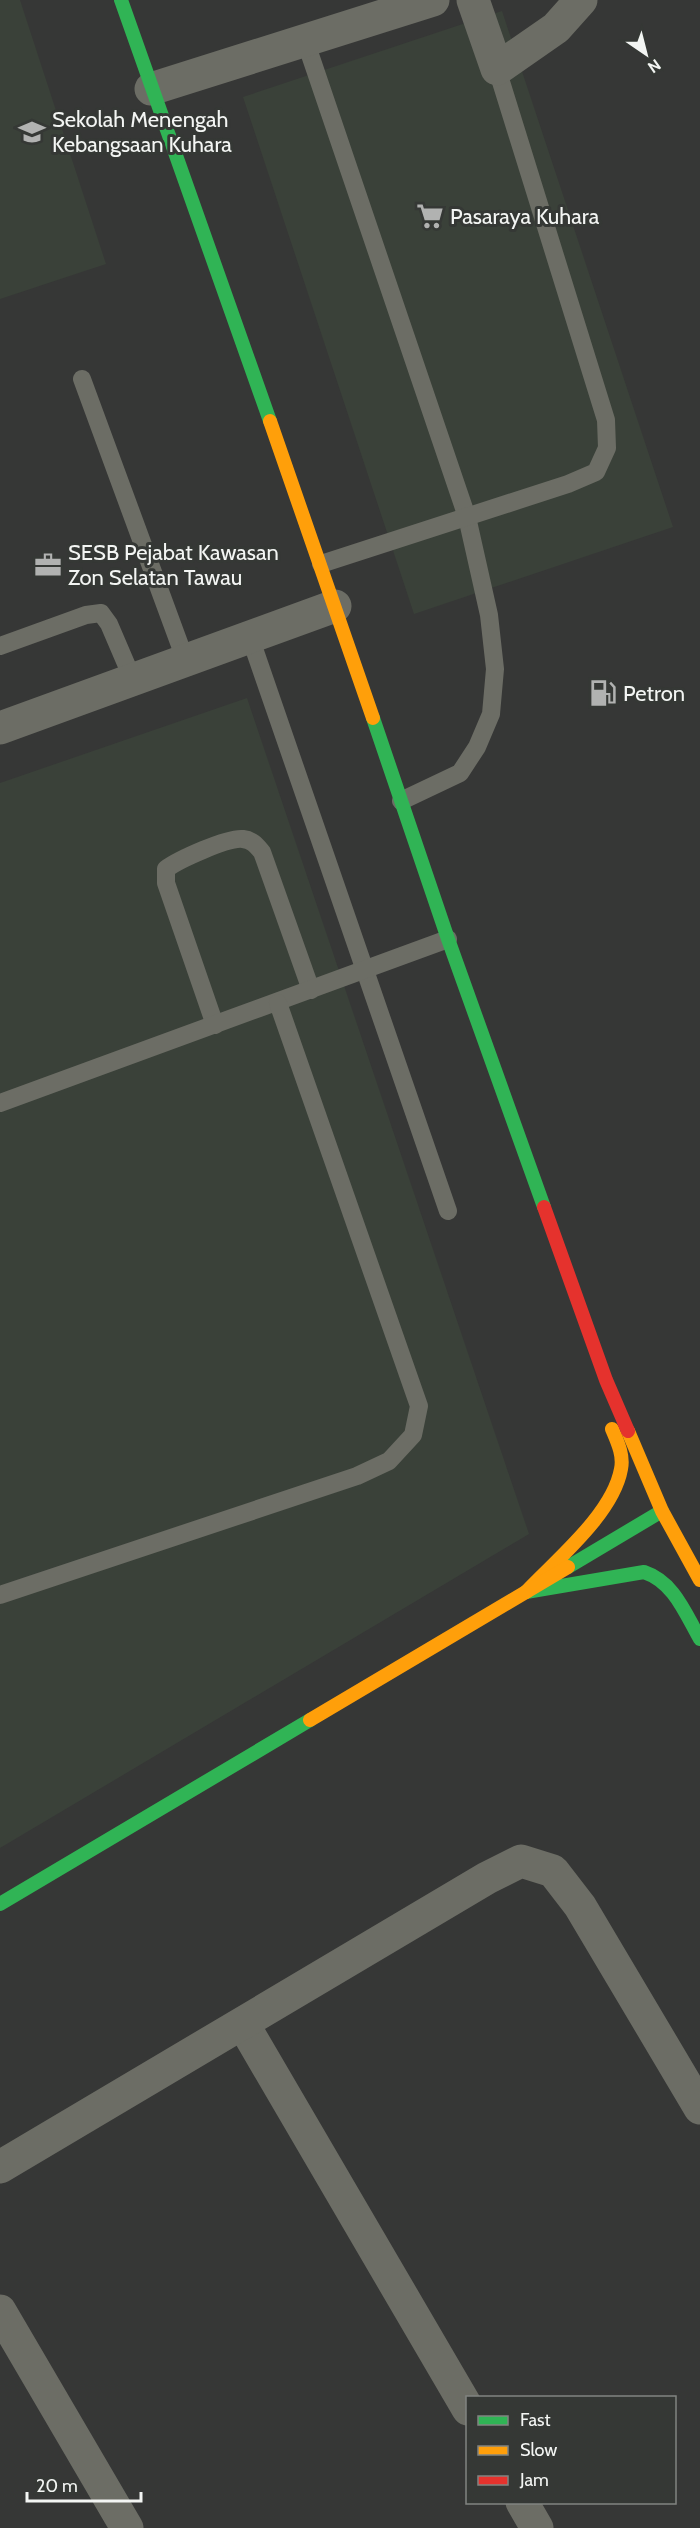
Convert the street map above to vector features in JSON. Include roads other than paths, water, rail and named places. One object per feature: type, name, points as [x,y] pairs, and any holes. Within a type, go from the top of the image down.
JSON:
[{"type":"main road","points":[[121,0],[321,564],[448,939],[606,1380],[662,1511],[700,1580]]},
{"type":"main road","points":[[526,1592],[602,1509],[616,1486],[622,1468],[621,1454],[603,1405],[606,1380]]},
{"type":"main road","points":[[0,1904],[662,1511]]},
{"type":"main road","points":[[526,1592],[644,1572],[659,1577],[670,1588],[700,1639]]},
{"type":"street","points":[[151,89],[433,0]]},
{"type":"street","points":[[473,0],[496,69],[556,28],[581,0]]},
{"type":"street","points":[[0,728],[335,606]]},
{"type":"street","points":[[0,2167],[487,1878],[521,1861],[553,1871],[580,1906],[700,2108]]},
{"type":"street","points":[[243,2024],[466,2406]]},
{"type":"street","points":[[0,2311],[127,2528]]},
{"type":"street","points":[[523,2504],[537,2528]]},
{"type":"lane","points":[[305,40],[467,517],[489,615],[495,669],[491,714],[477,747],[460,773],[401,801]]},
{"type":"lane","points":[[321,564],[568,484],[596,472],[607,448],[606,420],[496,69]]},
{"type":"lane","points":[[82,379],[185,659]]},
{"type":"lane","points":[[0,645],[86,615],[101,613],[109,624],[132,680]]},
{"type":"lane","points":[[250,637],[448,1211]]},
{"type":"lane","points":[[215,1025],[166,883],[166,869],[180,858],[241,838],[255,843],[262,852],[311,990]]},
{"type":"lane","points":[[0,1103],[448,939]]},
{"type":"lane","points":[[0,1595],[357,1476],[389,1461],[413,1435],[419,1406],[278,1003]]},
{"type":"place","name":"Sekolah Menengah Kebangsaan Kuhara","points":[[32,132]]},
{"type":"place","name":"Pasaraya Kuhara","points":[[430,216]]},
{"type":"place","name":"SESB Pejabat Kawasan Zon Selatan Tawau","points":[[48,565]]},
{"type":"place","name":"Petron","points":[[603,693]]}]
